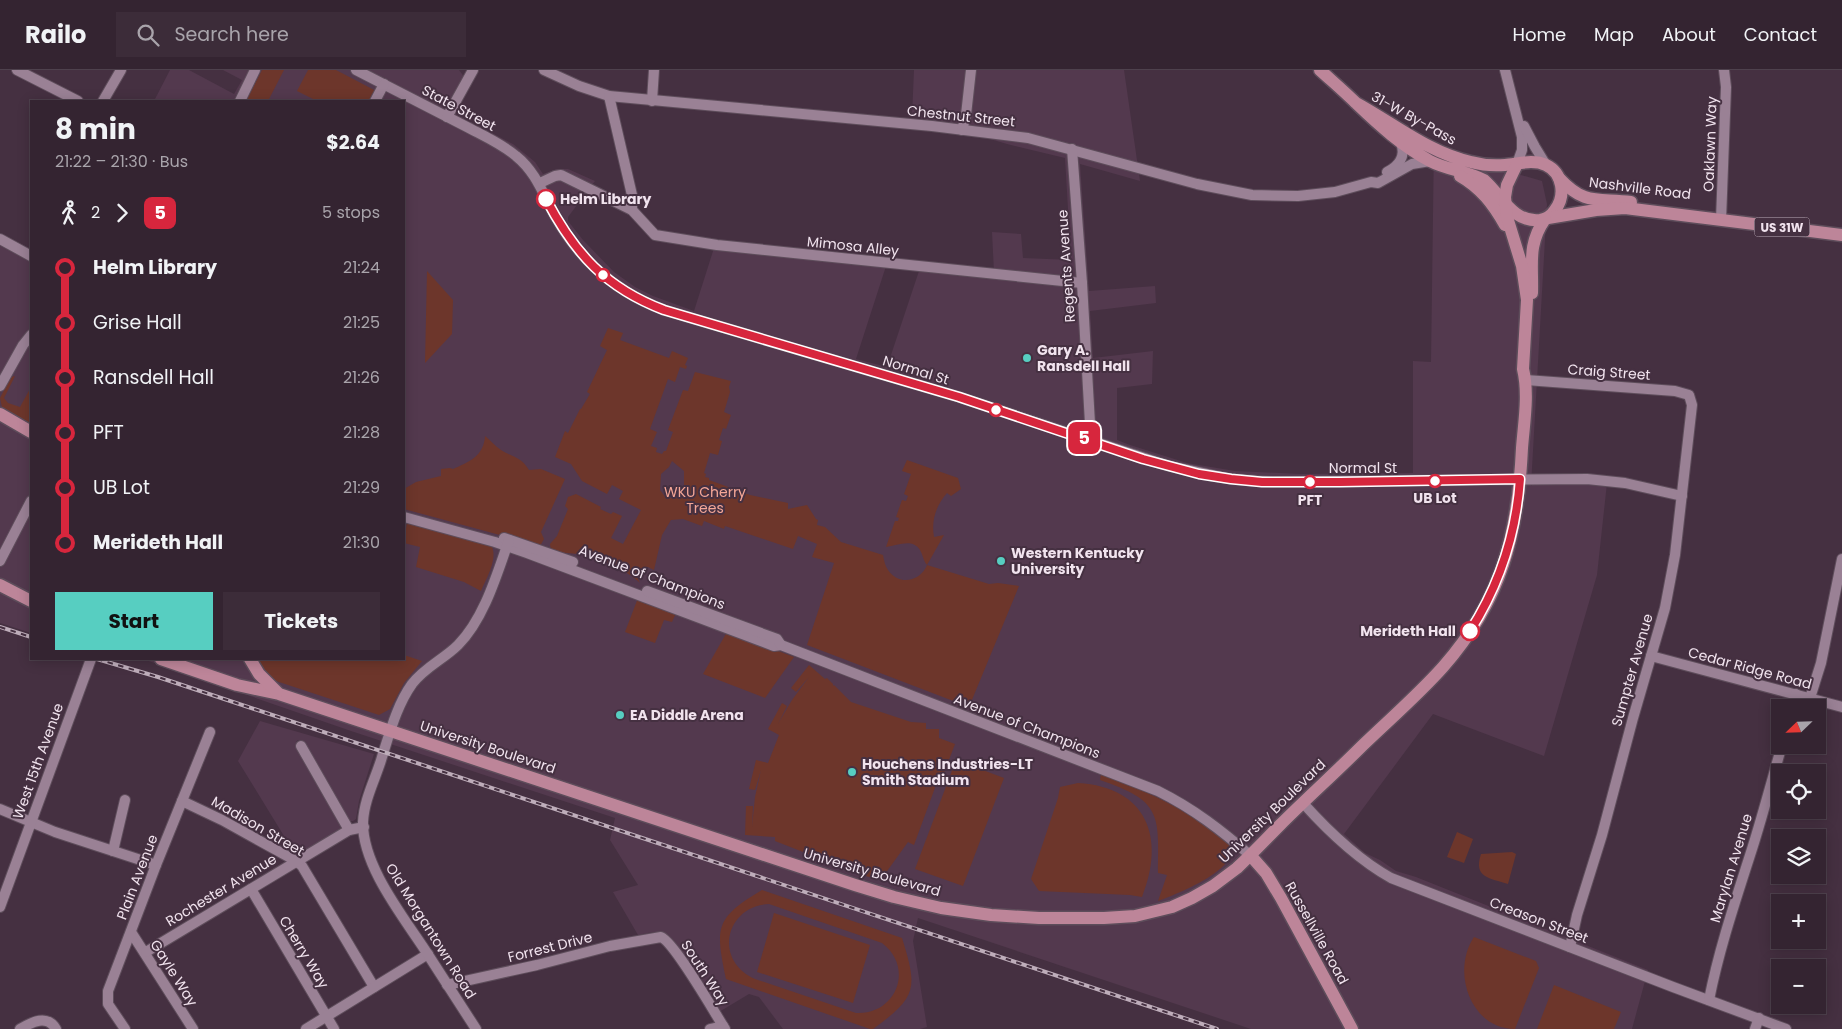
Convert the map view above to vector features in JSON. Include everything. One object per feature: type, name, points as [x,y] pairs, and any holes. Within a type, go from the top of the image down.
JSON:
[{"type":"main road","name":"31-W By-Pass","points":[[1320,70],[1371,119],[1401,142],[1435,163],[1484,180],[1505,203]]},
{"type":"main road","name":"31-W By-Pass","points":[[1356,103],[1399,129],[1457,159],[1481,164],[1517,164]]},
{"type":"main road","points":[[1534,162],[1546,165],[1559,178],[1562,186],[1560,201],[1557,208],[1546,218],[1523,219],[1505,203],[1506,185],[1517,164],[1534,162]]},
{"type":"main road","points":[[1435,163],[1480,190],[1498,212],[1514,240]]},
{"type":"main road","name":"Nashville Road","points":[[1559,178],[1575,193],[1590,198],[1698,210],[1721,220]]},
{"type":"main road","name":"University Boulevard","points":[[1505,203],[1506,217],[1522,266],[1526,300],[1523,369],[1526,380]]},
{"type":"main road","name":"Nashville Road","points":[[1546,218],[1625,208],[1842,235]]},
{"type":"main road","name":"University Boulevard","points":[[164,660],[237,685],[279,694],[855,886],[912,902],[966,912],[1056,918],[1116,918],[1146,914],[1172,907],[1201,894],[1237,868],[1438,672],[1470,631],[1494,589],[1508,552],[1516,516],[1526,380],[1530,369],[1532,245],[1536,233],[1546,218]]},
{"type":"main road","points":[[0,414],[30,431]]},
{"type":"main road","points":[[0,586],[30,601]]},
{"type":"main road","points":[[251,660],[266,682],[279,694]]},
{"type":"main road","name":"Russellville Road","points":[[1250,856],[1266,873],[1281,898],[1352,1029]]},
{"type":"street","points":[[17,70],[76,100]]},
{"type":"street","points":[[104,100],[121,70]]},
{"type":"street","points":[[240,100],[255,70]]},
{"type":"street","name":"State Street","points":[[356,70],[498,144],[516,156],[540,183]]},
{"type":"street","points":[[447,117],[473,70]]},
{"type":"street","name":"Chestnut Street","points":[[544,70],[587,90],[609,96],[1028,138],[1197,184],[1252,195],[1309,195],[1335,192],[1371,182],[1400,162],[1403,151],[1401,142]]},
{"type":"street","points":[[652,101],[654,70]]},
{"type":"street","points":[[962,130],[966,114],[971,70]]},
{"type":"street","points":[[1505,70],[1523,144],[1517,164]]},
{"type":"street","name":"Oaklawn Way","points":[[1721,220],[1726,87],[1724,70]]},
{"type":"street","points":[[376,100],[384,84]]},
{"type":"street","points":[[609,96],[632,195],[632,210]]},
{"type":"street","points":[[1514,104],[1535,148],[1546,165]]},
{"type":"street","name":"Regents Avenue","points":[[1072,149],[1091,441]]},
{"type":"street","name":"Chestnut Street","points":[[1371,182],[1378,183],[1412,164],[1435,163]]},
{"type":"street","name":"Mimosa Alley","points":[[540,183],[555,176],[561,176],[632,210],[655,236],[717,245],[1082,283]]},
{"type":"street","name":"Normal St","points":[[540,183],[554,214],[576,247],[601,274],[634,298],[664,310],[959,397],[1169,466],[1231,479],[1327,482],[1520,479],[1587,480],[1616,482],[1682,496]]},
{"type":"street","points":[[0,239],[30,255]]},
{"type":"street","points":[[0,386],[30,336]]},
{"type":"street","name":"Craig Street","points":[[1526,380],[1675,391],[1689,396]]},
{"type":"street","name":"Sumpter Avenue","points":[[1570,947],[1577,915],[1602,835],[1632,718],[1660,626],[1673,567],[1692,410],[1692,400],[1689,396]]},
{"type":"street","points":[[0,561],[30,503]]},
{"type":"street","points":[[405,511],[508,542]]},
{"type":"street","points":[[405,517],[508,542]]},
{"type":"street","name":"Avenue of Champions","points":[[508,542],[777,639],[781,645],[1158,791],[1209,820],[1250,856]]},
{"type":"street","name":"Old Morgantown Road","points":[[476,1029],[397,906],[374,865],[364,827],[367,798],[376,778],[390,731],[404,697],[414,681],[422,673],[452,651],[466,635],[488,596],[508,542]]},
{"type":"street","points":[[1810,698],[1838,604],[1842,559]]},
{"type":"street","name":"Cedar Ridge Road","points":[[1651,656],[1842,707]]},
{"type":"street","name":"West 15th Avenue","points":[[0,907],[90,660]]},
{"type":"street","points":[[1795,699],[1796,694]]},
{"type":"street","name":"Plain Avenue","points":[[125,1029],[108,1004],[106,996],[210,732]]},
{"type":"street","points":[[301,746],[349,830]]},
{"type":"street","name":"Marylan Avenue","points":[[1709,1000],[1728,924],[1779,754]]},
{"type":"street","points":[[113,851],[125,800]]},
{"type":"street","name":"Madison Street","points":[[182,801],[222,820],[302,866],[374,987]]},
{"type":"street","name":"Creason Street","points":[[1303,803],[1352,851],[1373,868],[1391,878],[1786,1029]]},
{"type":"street","points":[[0,809],[156,865]]},
{"type":"street","name":"Rochester Avenue","points":[[146,952],[349,830],[364,827]]},
{"type":"street","name":"Cherry Way","points":[[250,889],[334,1029]]},
{"type":"street","name":"Gayle Way","points":[[131,932],[146,952],[193,1029]]},
{"type":"street","name":"Forrest Drive","points":[[447,985],[619,944],[659,937]]},
{"type":"street","name":"South Way","points":[[659,937],[666,940],[678,954],[724,1028]]},
{"type":"street","points":[[306,1029],[428,954]]},
{"type":"street","points":[[1755,1029],[1759,1018]]},
{"type":"street","points":[[20,1029],[31,1023],[44,1020],[51,1022],[56,1029]]},
{"type":"street","points":[[710,1029],[724,1028]]},
{"type":"shaded area","name":"Western Kentucky University","points":[[170,70],[189,70],[234,94],[242,80],[223,70],[459,70],[465,78],[448,110],[513,144],[535,162],[543,174],[557,169],[568,169],[595,181],[568,217],[568,221],[583,240],[614,272],[635,287],[653,296],[694,311],[714,248],[887,263],[856,359],[887,367],[921,265],[994,272],[992,232],[1021,234],[1023,258],[1071,260],[1065,158],[1007,144],[912,116],[914,70],[1124,70],[1140,181],[1080,164],[1089,291],[1155,286],[1156,303],[1090,311],[1093,358],[1153,351],[1152,384],[1117,388],[1117,440],[1187,463],[1235,471],[1300,474],[1413,473],[1413,361],[1431,362],[1434,141],[1462,156],[1542,181],[1547,204],[1531,486],[1533,484],[1607,483],[1597,575],[1544,756],[1433,714],[1344,834],[1365,853],[1396,871],[1416,877],[1648,970],[1632,1029],[1251,1029],[918,918],[913,941],[927,1027],[920,1029],[783,1029],[759,997],[749,994],[719,1012],[678,946],[670,937],[663,933],[653,932],[638,935],[613,892],[638,885],[610,840],[615,818],[351,731],[146,660],[405,660],[405,100],[155,100]]},
{"type":"shaded area","points":[[0,233],[30,248],[30,633],[0,623]]},
{"type":"shaded area","points":[[260,721],[374,754],[359,801],[356,819],[350,821],[304,743],[298,740],[296,742],[343,825],[343,828],[300,854],[295,854],[238,761]]},
{"type":"green space","points":[[262,70],[284,70],[269,100],[247,100]]},
{"type":"green space","points":[[308,70],[336,70],[378,92],[374,100],[315,100],[297,91]]},
{"type":"green space","points":[[427,271],[453,300],[452,334],[425,363]]},
{"type":"green space","name":"WKU Cherry Trees","points":[[608,328],[623,333],[620,340],[669,358],[672,351],[688,358],[685,365],[687,366],[686,369],[680,367],[675,382],[668,379],[650,429],[657,432],[651,446],[657,448],[656,452],[662,454],[666,451],[673,432],[668,430],[683,390],[688,391],[695,372],[731,381],[724,412],[731,415],[726,429],[723,428],[719,440],[722,441],[718,455],[710,453],[704,473],[706,474],[705,477],[709,478],[709,480],[750,495],[788,503],[788,509],[807,505],[818,520],[817,525],[825,527],[841,542],[883,555],[887,568],[893,575],[903,580],[909,580],[920,575],[927,565],[989,584],[998,583],[1019,586],[969,707],[807,645],[834,563],[812,557],[817,544],[798,536],[793,549],[725,526],[724,529],[704,521],[702,526],[683,519],[671,520],[662,535],[654,570],[648,567],[641,569],[637,577],[640,583],[621,569],[598,559],[551,551],[550,544],[557,536],[568,509],[565,506],[568,497],[576,494],[601,507],[600,509],[622,516],[611,538],[623,544],[641,510],[619,499],[623,491],[612,485],[607,494],[582,481],[571,464],[555,457],[565,431],[568,433],[590,394],[587,392],[607,350],[600,346]],"holes":[[[672,461],[684,471],[684,493],[678,498],[666,498],[660,490],[661,474],[669,467]]]},
{"type":"green space","points":[[15,376],[4,398],[8,403],[20,407],[30,389],[30,423],[2,407],[0,398],[11,377]]},
{"type":"green space","points":[[485,436],[501,450],[520,460],[529,470],[541,469],[565,479],[541,532],[544,539],[540,546],[405,509],[405,488],[416,482],[441,476],[441,469],[453,469],[470,461],[479,453]]},
{"type":"green space","points":[[907,460],[958,478],[961,489],[951,496],[947,493],[935,514],[933,525],[934,537],[944,535],[927,565],[920,550],[913,544],[905,543],[886,547],[895,521],[898,521],[899,518],[896,517],[902,500],[906,501],[908,496],[904,494],[911,474],[902,471]]},
{"type":"green space","points":[[407,522],[491,545],[494,556],[493,562],[481,591],[464,582],[416,567],[420,547],[405,543]]},
{"type":"green space","points":[[638,598],[676,613],[672,622],[664,620],[655,643],[625,632]]},
{"type":"green space","points":[[727,632],[794,657],[765,698],[703,674]]},
{"type":"green space","points":[[405,655],[422,661],[404,683],[390,709],[379,715],[276,681],[266,673],[257,660],[405,660]]},
{"type":"green space","name":"Houchens Industries-LT Smith Stadium","points":[[809,665],[825,679],[827,678],[851,702],[911,722],[926,723],[926,729],[939,729],[939,738],[955,744],[939,786],[936,785],[914,845],[908,842],[885,874],[877,868],[876,870],[879,874],[875,879],[775,841],[775,837],[745,835],[746,806],[753,806],[752,827],[755,797],[761,770],[755,790],[749,789],[756,760],[768,763],[779,735],[768,729],[782,703],[787,706],[778,724],[792,700],[809,677],[796,692],[791,688]]},
{"type":"green space","points":[[956,760],[1004,778],[963,886],[915,869]]},
{"type":"green space","points":[[1101,774],[1159,798],[1187,813],[1227,841],[1231,850],[1229,858],[1223,866],[1202,882],[1158,901],[1167,875],[1158,873],[1158,836],[1152,812],[1135,795],[1100,780]]},
{"type":"green space","points":[[1078,783],[1102,787],[1120,794],[1135,805],[1145,819],[1150,836],[1152,855],[1149,875],[1142,897],[1039,891],[1031,879],[1060,787]]},
{"type":"green space","points":[[1457,832],[1473,839],[1464,863],[1447,857]]},
{"type":"green space","points":[[1512,852],[1516,854],[1508,884],[1489,878],[1481,872],[1479,862],[1481,854]]},
{"type":"green space","points":[[762,890],[902,938],[911,981],[910,991],[906,1000],[888,1018],[873,1029],[870,1029],[726,979],[720,947],[722,926],[735,908]],"holes":[[[769,904],[882,943],[892,953],[897,965],[899,977],[896,988],[891,998],[882,1006],[870,1012],[856,1013],[755,979],[742,971],[733,960],[729,948],[730,935],[734,924],[742,914],[754,907]]]},
{"type":"green space","points":[[774,913],[870,945],[853,1003],[757,972]]},
{"type":"green space","points":[[1474,937],[1536,961],[1539,968],[1515,1029],[1499,1026],[1486,1019],[1476,1009],[1469,996],[1464,966],[1467,951]]},
{"type":"green space","points":[[1554,985],[1621,1012],[1614,1029],[1537,1029]]},
{"type":"railway","points":[[0,627],[30,637]]},
{"type":"railway","points":[[100,660],[158,677],[1217,1029]]},
{"type":"bus line","name":"5","points":[[546,199],[564,230],[582,255],[601,274],[619,288],[634,298],[648,304],[959,397],[1184,471],[1262,482],[1395,482],[1520,479],[1516,516],[1508,552],[1494,589],[1470,631]]},
{"type":"place","name":"Helm Library","points":[[546,199]]},
{"type":"place","name":"Gary A. Ransdell Hall","points":[[1027,358]]},
{"type":"place","name":"UB Lot","points":[[1435,481]]},
{"type":"place","name":"PFT","points":[[1310,482]]},
{"type":"place","name":"Western Kentucky University","points":[[1001,561]]},
{"type":"place","name":"Merideth Hall","points":[[1470,631]]},
{"type":"place","name":"EA Diddle Arena","points":[[620,715]]},
{"type":"place","name":"Houchens Industries-LT Smith Stadium","points":[[852,772]]}]
